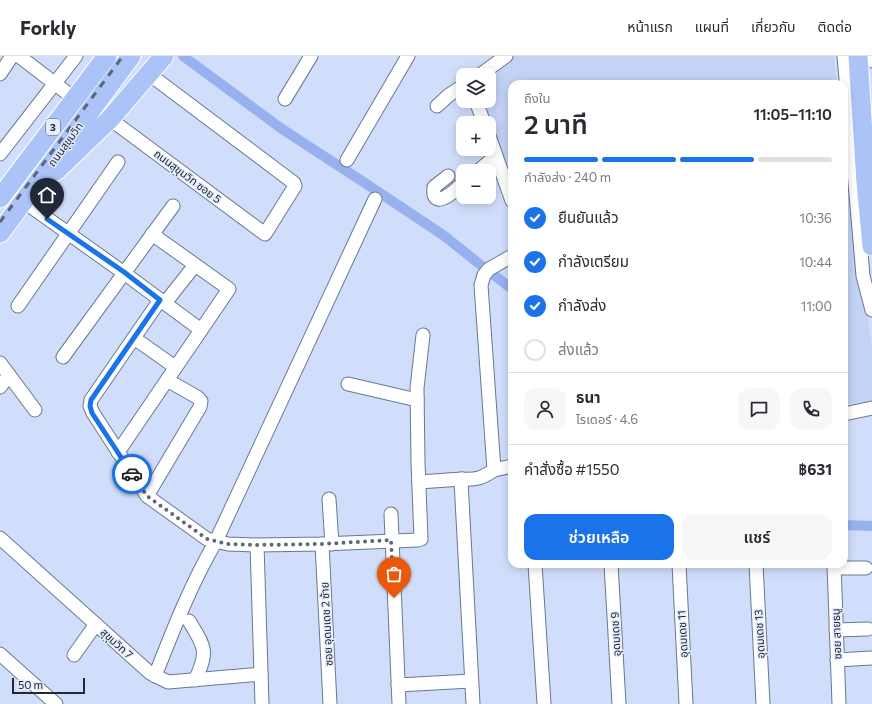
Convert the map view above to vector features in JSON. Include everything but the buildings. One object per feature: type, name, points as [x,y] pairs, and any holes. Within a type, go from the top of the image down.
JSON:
[{"type":"highway","name":"ถนนสุขุมวิท","points":[[0,198],[107,56]]},
{"type":"highway","name":"ถนนสุขุมวิท","points":[[0,232],[130,56]]},
{"type":"highway","points":[[27,196],[150,65],[164,56]]},
{"type":"highway","points":[[858,56],[866,182],[872,246]]},
{"type":"highway","points":[[27,196],[83,146],[110,119],[150,65]]},
{"type":"street","points":[[0,74],[12,56]]},
{"type":"street","points":[[19,56],[57,80]]},
{"type":"street","points":[[33,56],[57,80],[77,96]]},
{"type":"street","points":[[0,154],[76,56]]},
{"type":"street","points":[[285,99],[311,56]]},
{"type":"street","points":[[347,160],[408,56]]},
{"type":"street","points":[[490,68],[506,56]]},
{"type":"street","points":[[844,56],[846,80]]},
{"type":"street","points":[[867,56],[872,61]]},
{"type":"street","name":"ถนนสุขุมวิท ซอย 5","points":[[110,119],[265,234],[295,186],[294,183],[150,65]]},
{"type":"street","points":[[437,106],[456,90]]},
{"type":"street","points":[[848,102],[863,276],[872,310]]},
{"type":"street","points":[[486,164],[496,156],[508,190]]},
{"type":"street","points":[[18,306],[118,162]]},
{"type":"street","points":[[448,176],[434,187],[436,197],[439,199],[445,198],[456,189]]},
{"type":"street","points":[[27,196],[68,234],[124,272],[201,330]]},
{"type":"street","points":[[155,676],[184,604],[206,558],[216,541],[375,199]]},
{"type":"street","points":[[63,357],[173,206]]},
{"type":"street","points":[[118,452],[229,289],[152,234]]},
{"type":"street","points":[[494,470],[481,285],[484,275],[489,269],[508,258]]},
{"type":"street","points":[[195,265],[134,338],[91,400],[90,406],[92,413],[147,496],[207,539],[228,544],[256,545],[327,544],[418,540],[421,538],[417,388],[423,335]]},
{"type":"street","points":[[134,338],[175,367]]},
{"type":"street","points":[[0,362],[35,410]]},
{"type":"street","points":[[0,387],[9,375]]},
{"type":"street","points":[[147,496],[200,407],[201,401],[197,397],[167,380]]},
{"type":"street","points":[[348,384],[417,400]]},
{"type":"street","points":[[848,413],[872,408]]},
{"type":"street","points":[[419,482],[462,479],[473,480],[478,479],[494,470],[508,467]]},
{"type":"street","points":[[462,479],[473,704]]},
{"type":"street","name":"ซอย อุดมเดช 2 ซ้าย","points":[[329,499],[327,544],[330,704]]},
{"type":"street","points":[[390,514],[398,704]]},
{"type":"street","name":"สุขุมวิท 7","points":[[0,538],[155,676],[168,682],[261,674]]},
{"type":"street","points":[[256,545],[262,704]]},
{"type":"street","points":[[848,567],[866,568]]},
{"type":"street","points":[[535,568],[544,704]]},
{"type":"street","name":"อุดมเดช 9","points":[[611,568],[619,704]]},
{"type":"street","name":"อุดมเดช 11","points":[[679,568],[686,704]]},
{"type":"street","name":"อุดมเดช 13","points":[[756,568],[763,704]]},
{"type":"street","name":"ซอย สายธนู","points":[[834,568],[839,704]]},
{"type":"street","points":[[189,622],[204,647],[203,664],[196,680]]},
{"type":"street","points":[[74,654],[96,624]]},
{"type":"street","points":[[836,630],[868,629]]},
{"type":"street","points":[[0,654],[56,704]]},
{"type":"street","points":[[837,660],[871,658]]},
{"type":"street","points":[[398,685],[471,681]]},
{"type":"shaded area","points":[[507,56],[834,56],[837,80],[508,80],[508,186],[496,152],[496,116],[486,116],[482,108],[496,108],[496,68]]},
{"type":"shaded area","points":[[848,191],[856,268],[860,269],[872,347],[872,401],[848,404]]},
{"type":"waterway","points":[[183,56],[282,129],[443,235],[487,270]]},
{"type":"waterway","points":[[494,275],[508,286]]},
{"type":"waterway","points":[[848,525],[872,526]]},
{"type":"railway","points":[[0,222],[123,56]]},
{"type":"way so far","points":[[132,474],[147,496],[207,539],[228,544],[256,545],[322,544],[391,540],[394,598]]},
{"type":"route","points":[[47,219],[124,272],[160,300],[91,400],[90,406],[92,413],[132,474]]}]
